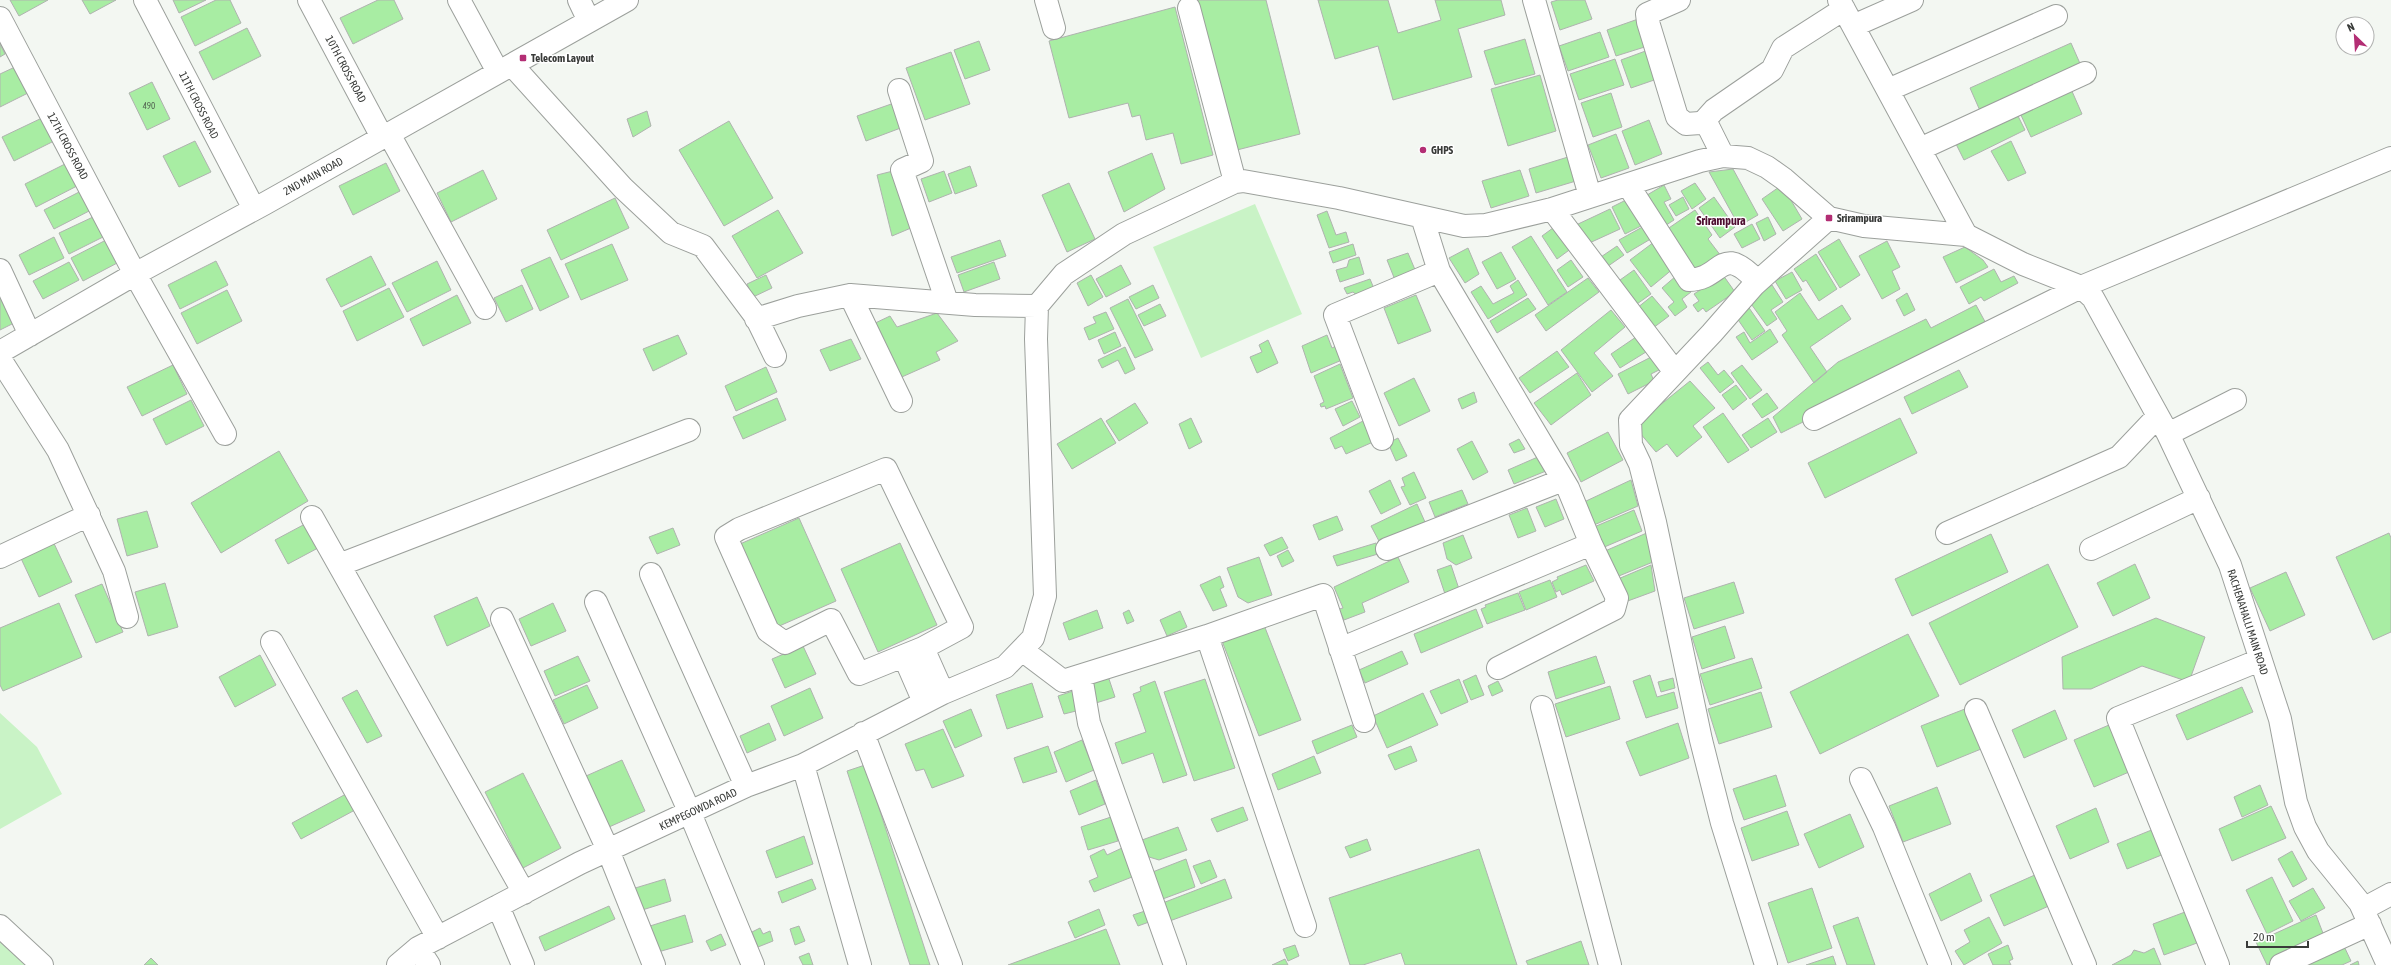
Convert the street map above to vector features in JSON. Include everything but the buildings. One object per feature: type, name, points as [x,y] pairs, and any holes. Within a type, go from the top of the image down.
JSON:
[{"type":"street","name":"11TH CROSS ROAD","points":[[145,0],[254,209]]},
{"type":"street","name":"10TH CROSS ROAD","points":[[309,0],[485,308]]},
{"type":"street","points":[[459,0],[505,68],[623,188],[671,233],[703,246],[756,318],[774,356]]},
{"type":"street","points":[[579,0],[589,21]]},
{"type":"street","name":"2ND MAIN ROAD","points":[[0,352],[135,274],[386,136],[626,0]]},
{"type":"street","points":[[1046,0],[1054,28]]},
{"type":"street","points":[[1534,0],[1590,196]]},
{"type":"street","points":[[1679,0],[1653,9],[1647,14],[1648,22],[1677,117],[1686,124],[1700,123],[1705,120],[1714,110],[1759,81],[1772,70],[1783,48],[1845,12],[1912,0]]},
{"type":"street","points":[[1189,8],[1235,182]]},
{"type":"street","points":[[1845,12],[1966,235]]},
{"type":"street","points":[[1888,90],[2056,16]]},
{"type":"street","name":"12TH CROSS ROAD","points":[[0,18],[135,274],[225,434]]},
{"type":"street","points":[[1920,150],[2085,73]]},
{"type":"street","points":[[899,90],[922,161],[902,170],[948,302]]},
{"type":"street","points":[[1705,120],[1723,156]]},
{"type":"street","points":[[1364,721],[1323,595],[1207,636],[1063,681],[1022,650],[1033,638],[1045,596],[1036,339],[1037,306],[1064,274],[1124,234],[1235,182],[1243,181],[1339,198],[1464,226],[1486,225],[1552,209],[1700,161],[1723,156],[1748,158],[1767,167],[1829,218],[1864,226],[1966,235],[2023,264],[2081,287]]},
{"type":"street","points":[[1814,420],[2081,287],[2391,158]]},
{"type":"street","points":[[1628,185],[1689,280],[1695,280],[1732,263],[1740,264],[1758,282]]},
{"type":"street","points":[[1552,209],[1675,372]]},
{"type":"street","points":[[1422,217],[1439,270],[1563,480],[1590,544],[1617,598],[1614,609],[1498,668]]},
{"type":"street","points":[[1766,965],[1722,823],[1701,740],[1655,522],[1640,464],[1631,445],[1630,420],[1758,282],[1829,218]]},
{"type":"street","points":[[0,270],[30,335]]},
{"type":"street","points":[[1382,439],[1335,315],[1439,270]]},
{"type":"street","name":"RACHENAHALLI MAIN ROAD","points":[[2081,287],[2093,298],[2163,426],[2230,565],[2280,719],[2296,802],[2305,827],[2318,851],[2367,916],[2388,965]]},
{"type":"street","points":[[756,318],[798,306],[850,295],[948,302],[1037,306]]},
{"type":"street","points":[[850,295],[901,401]]},
{"type":"street","points":[[0,359],[58,450],[114,571],[127,618]]},
{"type":"street","points":[[1947,533],[2119,457],[2163,426],[2235,400]]},
{"type":"street","points":[[339,565],[689,430]]},
{"type":"street","points":[[886,470],[962,627],[913,652],[859,674],[832,620],[785,642],[768,631],[726,537],[739,529],[886,470]]},
{"type":"street","points":[[1387,549],[1563,480]]},
{"type":"street","points":[[2091,549],[2199,498]]},
{"type":"street","points":[[0,557],[89,515]]},
{"type":"street","points":[[312,517],[524,893]]},
{"type":"street","points":[[1340,649],[1590,544]]},
{"type":"street","points":[[651,574],[746,786]]},
{"type":"street","points":[[596,602],[690,813],[753,965]]},
{"type":"street","points":[[502,619],[608,850],[654,965]]},
{"type":"street","points":[[1207,636],[1305,926]]},
{"type":"street","points":[[272,642],[438,938]]},
{"type":"street","name":"KEMPEGOWDA ROAD","points":[[398,965],[423,957],[438,938],[608,850],[746,786],[803,765],[863,732],[933,698],[1005,667],[1022,650]]},
{"type":"street","points":[[913,652],[933,698]]},
{"type":"street","points":[[2218,965],[2118,718],[2260,660]]},
{"type":"street","points":[[1081,676],[1089,723],[1175,965]]},
{"type":"street","points":[[1542,707],[1610,965]]},
{"type":"street","points":[[1976,710],[2085,965]]},
{"type":"street","points":[[863,732],[951,965]]},
{"type":"street","points":[[803,765],[860,965]]},
{"type":"street","points":[[1861,778],[1884,827],[1940,965]]},
{"type":"street","points":[[2281,965],[2367,916],[2391,894]]},
{"type":"street","points":[[498,906],[523,965]]},
{"type":"street","points":[[0,926],[42,965]]},
{"type":"green space","points":[[1255,204],[1302,314],[1201,358],[1153,247]]},
{"type":"green space","points":[[0,713],[37,747],[62,794],[0,829]]},
{"type":"green space","points":[[0,941],[27,965],[0,965]]},
{"type":"place","name":"Telecom Layout","points":[[523,58]]},
{"type":"place","name":"GHPS","points":[[1423,150]]},
{"type":"place","name":"Srirampura","points":[[1829,218]]},
{"type":"district","name":"Srirampura","points":[[1721,221]]}]
